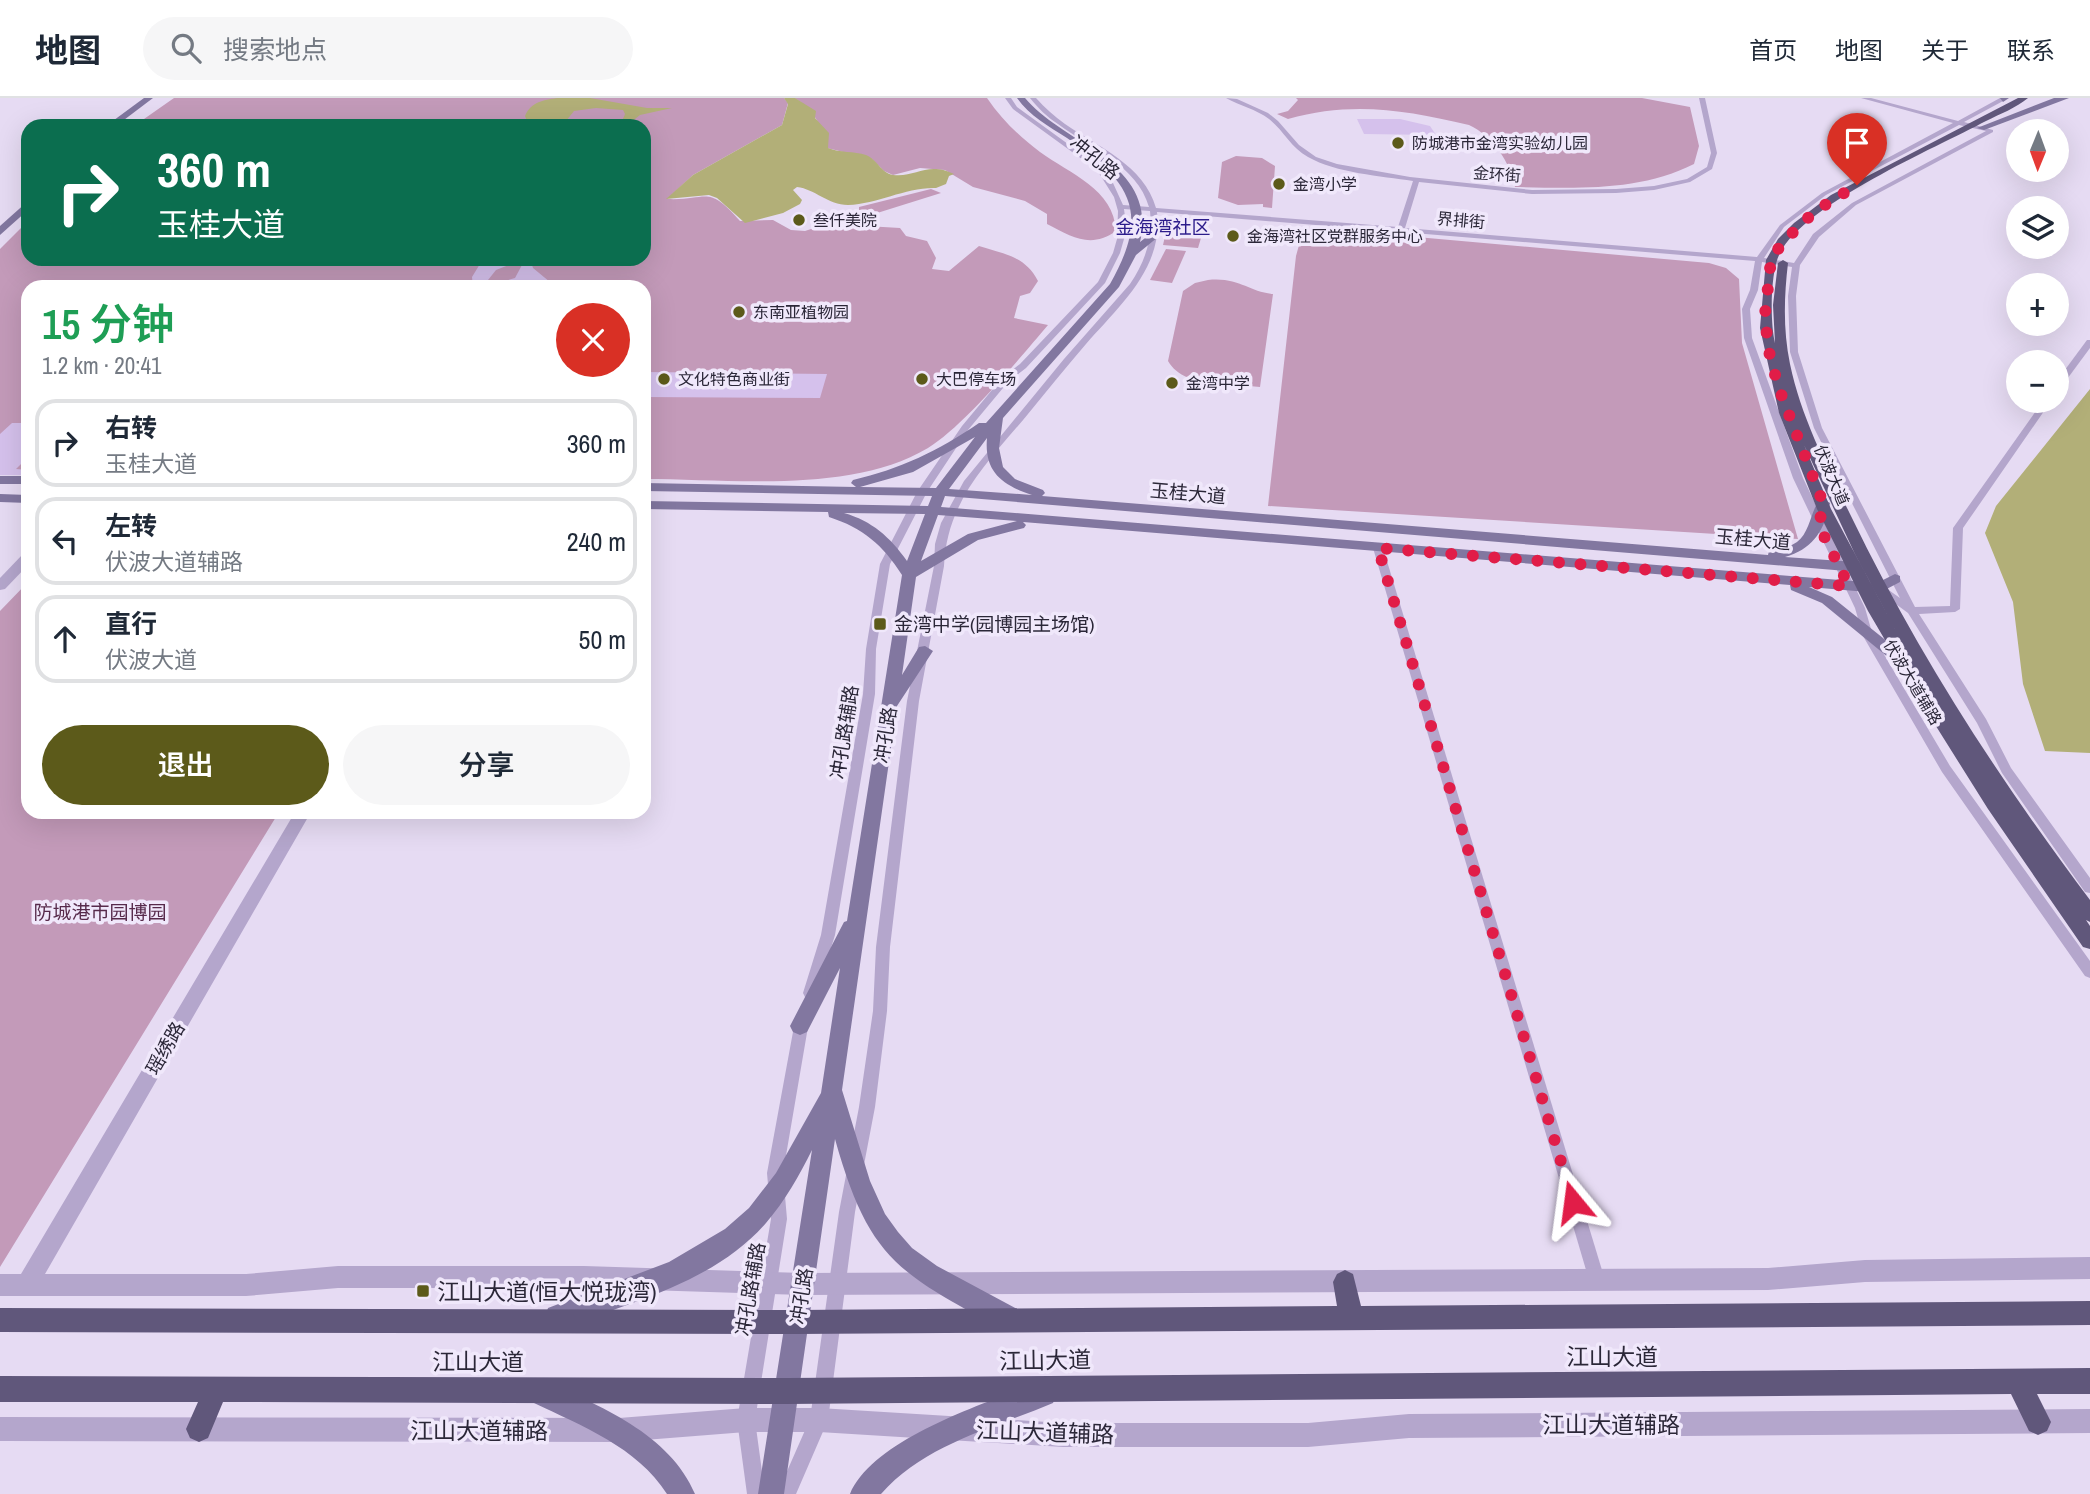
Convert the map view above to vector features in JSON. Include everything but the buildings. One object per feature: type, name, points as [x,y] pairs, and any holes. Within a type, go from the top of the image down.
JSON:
[{"type":"main road","points":[[120,119],[149,98]]},
{"type":"main road","name":"伏波大道","points":[[2038,98],[1844,200],[1771,260],[1765,314],[1768,348],[1801,450],[1823,503],[1864,587],[1969,769],[2090,941]]},
{"type":"main road","points":[[1981,128],[2038,105],[2065,98]]},
{"type":"main road","points":[[2004,99],[2020,100]]},
{"type":"main road","name":"伏波大道","points":[[1809,210],[1981,128],[2020,100]]},
{"type":"main road","name":"冲孔路","points":[[771,1494],[909,575],[931,510],[940,492],[998,416],[1104,298],[1126,268],[1133,253],[1138,207],[1112,167],[1081,139]]},
{"type":"main road","points":[[3,228],[21,211]]},
{"type":"main road","points":[[1133,253],[1153,237]]},
{"type":"main road","name":"伏波大道","points":[[1771,260],[1781,350],[1791,387],[1828,481],[1854,567]]},
{"type":"main road","points":[[1073,313],[1104,298]]},
{"type":"main road","points":[[998,416],[991,452],[993,464],[1001,476],[1023,489],[1067,502]]},
{"type":"main road","points":[[818,489],[906,472],[952,447],[998,416]]},
{"type":"main road","points":[[1786,449],[1801,450]]},
{"type":"main road","points":[[0,480],[21,480]]},
{"type":"main road","name":"玉桂大道","points":[[651,488],[940,492],[1854,567],[1895,579]]},
{"type":"main road","points":[[0,498],[21,499]]},
{"type":"main road","points":[[1743,558],[1796,549],[1812,538],[1819,526],[1823,503]]},
{"type":"main road","name":"玉桂大道","points":[[651,505],[931,510],[1864,587]]},
{"type":"main road","points":[[810,507],[854,519],[875,530],[894,550],[909,575],[973,537],[994,529],[1045,521]]},
{"type":"main road","points":[[1752,578],[1803,589],[1827,600],[1906,663]]},
{"type":"main road","points":[[1864,587],[1895,579]]},
{"type":"main road","name":"伏波大道","points":[[1864,587],[2090,914]]},
{"type":"main road","points":[[889,708],[925,651]]},
{"type":"main road","points":[[800,1026],[858,916]]},
{"type":"main road","points":[[832,1088],[855,1166],[874,1216],[903,1254],[943,1284],[1011,1319]]},
{"type":"main road","points":[[548,1320],[660,1280],[715,1250],[752,1220],[776,1193],[832,1088]]},
{"type":"main road","points":[[1345,1282],[1351,1317]]},
{"type":"main road","name":"江山大道","points":[[0,1320],[832,1322],[2090,1313]]},
{"type":"main road","name":"江山大道","points":[[0,1389],[823,1391],[2090,1381]]},
{"type":"main road","points":[[2018,1382],[2038,1422]]},
{"type":"main road","points":[[863,1494],[876,1477],[951,1429],[1063,1388]]},
{"type":"main road","points":[[199,1429],[216,1389]]},
{"type":"main road","points":[[534,1389],[620,1430],[674,1478],[682,1494]]},
{"type":"street","name":"金环街","points":[[1229,98],[1277,123],[1296,148],[1315,159],[1416,181],[1570,191],[1655,187],[1691,180],[1710,168],[1714,153],[1702,98]]},
{"type":"street","points":[[1864,98],[1981,128]]},
{"type":"street","points":[[1854,567],[1819,526],[1786,449],[1748,338],[1746,309],[1771,260],[1770,240],[1809,210],[1957,121],[2004,99]]},
{"type":"street","points":[[786,1494],[819,1420],[855,1166],[867,1107],[880,1011],[883,947],[913,701],[925,651],[938,551],[961,494],[974,470],[1054,373],[1130,288],[1150,253],[1153,237],[1153,208],[1148,195],[1124,165],[1021,102]]},
{"type":"street","points":[[1021,102],[1100,169],[1123,207]]},
{"type":"street","points":[[1796,265],[1816,236],[1854,204],[1981,128]]},
{"type":"street","points":[[1401,229],[1416,181]]},
{"type":"street","name":"界排街","points":[[1123,207],[1771,260],[1796,265]]},
{"type":"street","name":"冲孔路辅路","points":[[756,1494],[746,1420],[779,1219],[775,1173],[800,1026],[828,935],[869,694],[875,625],[885,564],[922,492],[952,447],[1005,380],[1023,366],[1101,283],[1111,267],[1121,234],[1123,207]]},
{"type":"street","name":"伏波大道辅路","points":[[1796,265],[1792,318],[1794,352],[1818,428],[1848,480],[1912,611],[1982,722],[2006,770],[2090,888]]},
{"type":"street","points":[[2069,370],[2090,342]]},
{"type":"street","points":[[1864,587],[1912,611],[1955,609],[1958,528],[2039,413]]},
{"type":"street","points":[[1378,548],[1597,1280]]},
{"type":"street","points":[[0,586],[21,565]]},
{"type":"street","name":"伏波大道辅路","points":[[1864,587],[1865,628],[1946,769],[2090,972]]},
{"type":"street","name":"瑶绣路","points":[[27,1284],[299,819]]},
{"type":"street","points":[[0,1284],[246,1285],[338,1277],[803,1284],[1768,1279],[1865,1271],[2090,1268]]},
{"type":"street","name":"江山大道辅路","points":[[0,1429],[620,1430],[746,1420],[819,1420],[1063,1435],[1308,1435],[1409,1426],[2090,1421]]},
{"type":"green space","points":[[174,98],[784,98],[788,103],[782,125],[693,175],[667,199],[706,196],[720,202],[740,221],[773,220],[791,230],[805,231],[844,218],[866,226],[900,228],[906,236],[927,241],[936,258],[932,269],[949,271],[979,246],[1005,254],[1027,266],[1038,281],[1030,293],[1020,296],[1014,318],[1048,325],[991,391],[958,424],[928,448],[897,463],[863,472],[790,481],[651,479],[651,280],[21,280],[21,475],[0,475],[0,249],[21,228],[21,266],[651,266],[651,119],[144,119]]},
{"type":"green space","points":[[794,98],[987,98],[1025,140],[1099,193],[1108,204],[1116,231],[1098,239],[1082,239],[1047,224],[1047,214],[1025,201],[973,187],[945,170],[920,168],[893,175],[884,171],[872,159],[827,148],[816,119]]},
{"type":"green space","points":[[1296,98],[1642,98],[1690,107],[1699,146],[1694,164],[1651,180],[1606,186],[1515,187],[1505,159],[1486,136],[1469,125],[1423,115],[1378,110],[1334,110],[1288,119],[1277,114],[1288,111],[1298,100]]},
{"type":"green space","points":[[1236,156],[1262,158],[1275,166],[1272,208],[1263,207],[1263,204],[1238,205],[1218,198],[1222,162]]},
{"type":"green space","points":[[931,189],[941,193],[874,214],[859,210],[859,207]]},
{"type":"green space","points":[[1185,217],[1207,218],[1198,248],[1163,245],[1168,223]]},
{"type":"green space","points":[[1304,227],[1709,263],[1726,268],[1739,279],[1742,343],[1798,539],[1268,506],[1296,256]]},
{"type":"green space","points":[[1166,249],[1186,251],[1172,283],[1150,280]]},
{"type":"green space","points":[[1208,280],[1228,281],[1273,294],[1260,387],[1249,386],[1250,375],[1229,381],[1194,380],[1175,370],[1168,361],[1183,291],[1195,283]]},
{"type":"green space","name":"防城港市园博园","points":[[21,589],[21,819],[275,819],[0,1267],[0,611]]},
{"type":"shaded area","points":[[590,98],[647,108],[672,108],[640,115],[635,119],[623,119],[623,110],[596,108],[574,111],[568,119],[526,119],[525,116],[531,108],[542,101]]},
{"type":"shaded area","points":[[784,98],[795,98],[816,111],[815,118],[829,133],[828,148],[866,155],[885,172],[893,175],[929,169],[945,170],[954,174],[949,176],[946,184],[936,188],[914,190],[848,205],[797,187],[793,190],[802,200],[800,204],[783,213],[745,223],[717,198],[709,195],[666,199],[693,175],[782,125],[788,104]]},
{"type":"shaded area","points":[[1357,119],[1400,119],[1430,126],[1436,135],[1364,134]]},
{"type":"shaded area","points":[[479,266],[506,266],[496,270],[488,280],[472,280]]},
{"type":"shaded area","points":[[521,266],[533,268],[548,280],[508,280],[515,278]]},
{"type":"shaded area","points":[[651,372],[827,374],[820,398],[651,397]]},
{"type":"shaded area","points":[[2090,389],[2090,753],[2045,751],[2023,684],[2013,602],[1985,533],[1996,506]]},
{"type":"shaded area","points":[[12,423],[21,423],[21,464],[16,469],[21,469],[21,475],[0,475],[0,434]]},
{"type":"place","name":"防城港市金湾实验幼儿园","points":[[1398,143]]},
{"type":"place","name":"金湾小学","points":[[1279,184]]},
{"type":"place","name":"叁仟美院","points":[[799,220]]},
{"type":"place","name":"金海湾社区党群服务中心","points":[[1233,236]]},
{"type":"place","name":"东南亚植物园","points":[[739,312]]},
{"type":"place","name":"文化特色商业街","points":[[664,379]]},
{"type":"place","name":"大巴停车场","points":[[922,379]]},
{"type":"place","name":"金湾中学","points":[[1172,383]]},
{"type":"place","name":"金湾中学(园博园主场馆)","points":[[880,624]]},
{"type":"place","name":"江山大道(恒大悦珑湾)","points":[[423,1291]]},
{"type":"district","name":"金海湾社区","points":[[1163,227]]},
{"type":"route","points":[[1573,1202],[1378,548],[1849,586],[1819,526],[1823,503],[1790,425],[1778,386],[1768,348],[1765,314],[1771,260],[1782,243],[1793,229],[1814,212],[1857,185]]}]
